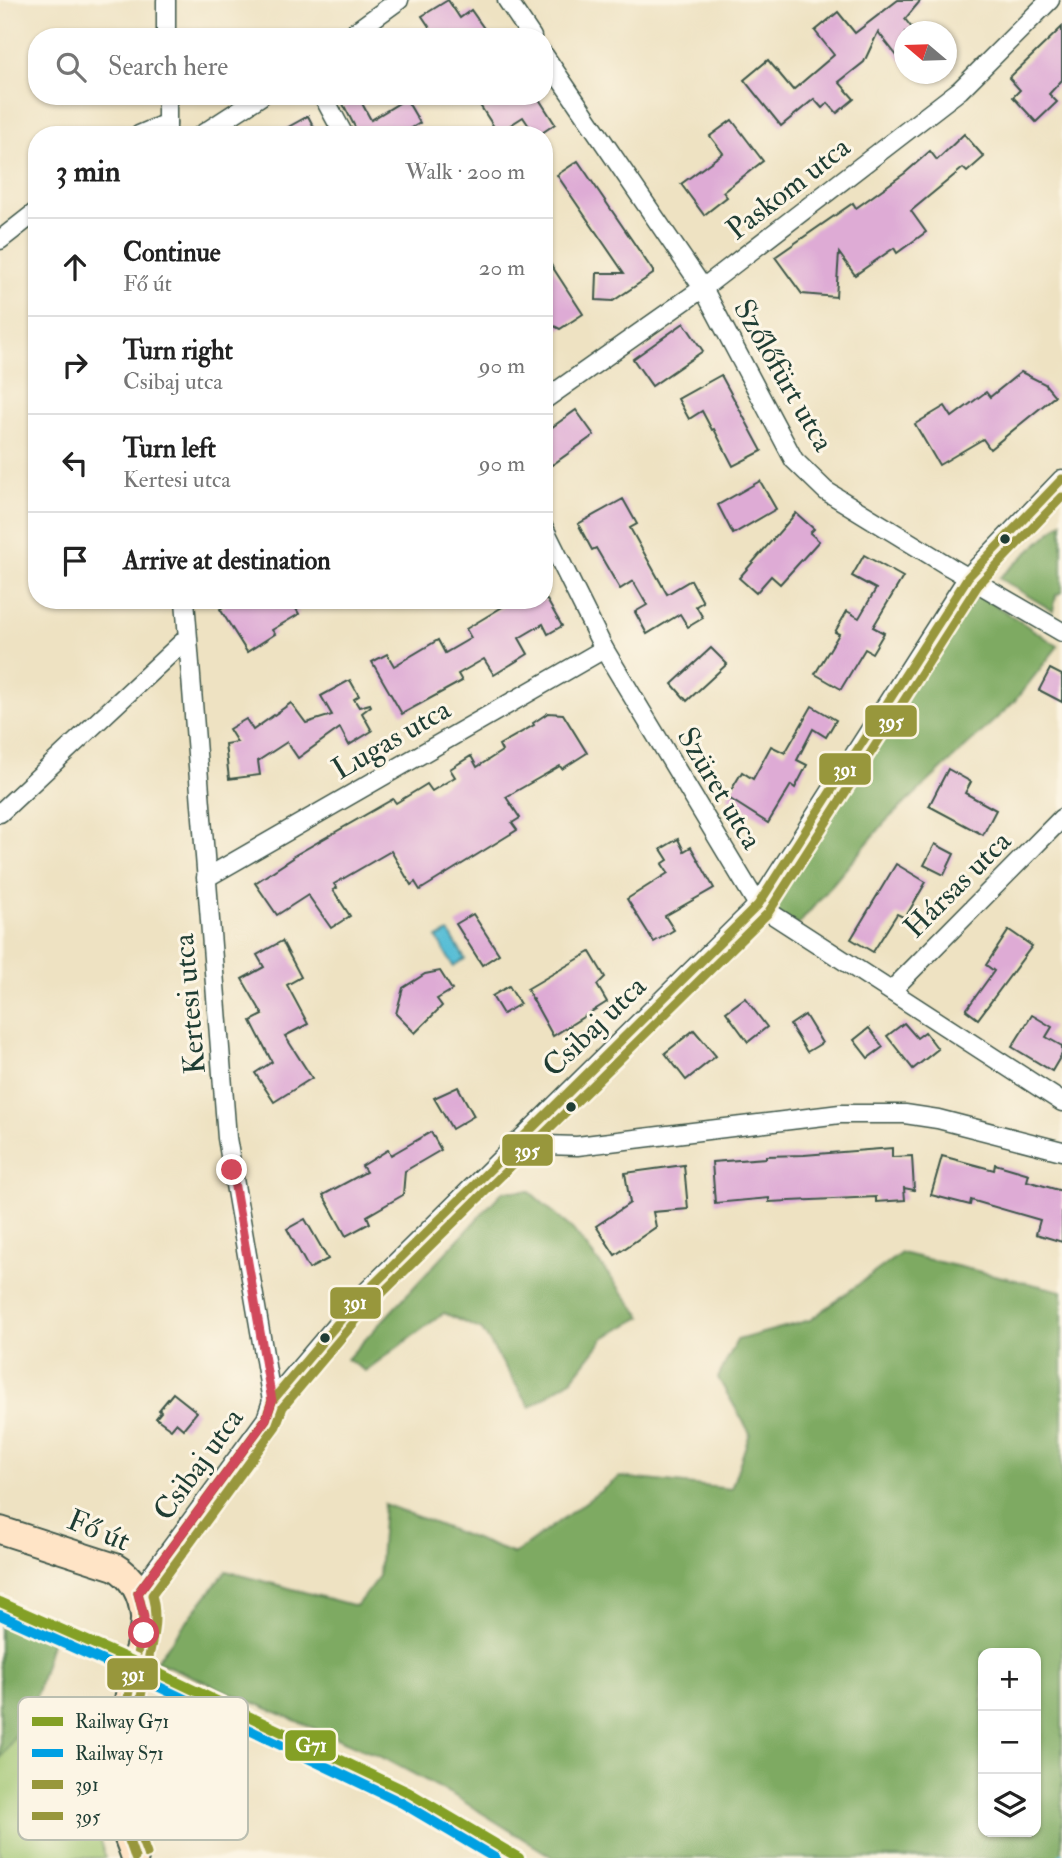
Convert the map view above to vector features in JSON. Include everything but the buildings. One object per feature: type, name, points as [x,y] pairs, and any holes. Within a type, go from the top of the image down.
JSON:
[{"type":"main road","name":"Fő út","points":[[0,1530],[115,1567],[128,1576],[138,1593],[143,1610],[144,1633],[135,1662],[130,1697]]},
{"type":"main road","name":"Fő út","points":[[129,1840],[135,1858]]},
{"type":"street","points":[[166,0],[166,28]]},
{"type":"street","points":[[360,28],[398,0]]},
{"type":"street","points":[[507,0],[526,28]]},
{"type":"street","name":"Paskom utca","points":[[553,394],[703,288],[960,90],[1049,0]]},
{"type":"street","name":"Szőlőfürt utca","points":[[553,68],[703,288],[794,460],[826,491],[1062,632]]},
{"type":"street","points":[[167,105],[167,126]]},
{"type":"street","points":[[215,126],[247,105]]},
{"type":"street","points":[[328,105],[339,126]]},
{"type":"street","points":[[0,240],[28,218]]},
{"type":"street","name":"Csibaj utca","points":[[138,1593],[266,1419],[272,1401],[354,1304],[513,1144],[758,905],[968,577],[1062,479]]},
{"type":"street","name":"Szüret utca","points":[[553,546],[604,649],[758,905],[1062,1102]]},
{"type":"street","name":"Kertesi utca","points":[[185,609],[228,1138],[272,1401]]},
{"type":"street","points":[[0,813],[187,638]]},
{"type":"street","name":"Lugas utca","points":[[206,878],[604,649]]},
{"type":"street","name":"Hársas utca","points":[[892,990],[1062,818]]},
{"type":"street","points":[[513,1144],[577,1146],[840,1114],[905,1114],[938,1119],[1062,1151]]},
{"type":"green space","points":[[1062,522],[1062,592],[1056,595],[1053,611],[999,578]]},
{"type":"green space","points":[[978,594],[1058,646],[1013,703],[886,821],[798,925],[779,916],[771,902],[893,710]]},
{"type":"green space","points":[[503,1191],[529,1191],[573,1230],[642,1317],[605,1337],[572,1379],[530,1407],[482,1330],[444,1313],[365,1371],[347,1359]]},
{"type":"green space","points":[[901,1253],[1062,1291],[1062,1858],[554,1858],[453,1795],[388,1760],[248,1700],[248,1697],[240,1697],[156,1661],[226,1571],[356,1606],[379,1576],[384,1504],[514,1554],[620,1477],[731,1489],[750,1433],[718,1378],[737,1340],[810,1320]]},
{"type":"green space","points":[[0,1616],[52,1639],[36,1697],[18,1697],[18,1731],[0,1759]]},
{"type":"green space","points":[[18,1731],[18,1840],[99,1840],[106,1858],[0,1858],[0,1759]]},
{"type":"water","points":[[449,932],[465,959],[453,966],[437,938]]},
{"type":"rail line","name":"G71","points":[[0,1602],[208,1697]]},
{"type":"rail line","name":"S71","points":[[0,1615],[180,1697]]},
{"type":"rail line","name":"G71","points":[[248,1716],[408,1792],[519,1858]]},
{"type":"rail line","name":"S71","points":[[248,1729],[402,1803],[495,1858]]},
{"type":"transit line","name":"391","points":[[138,1593],[266,1419],[272,1401],[354,1304],[758,905],[968,577],[1062,479]]},
{"type":"transit line","name":"395","points":[[141,1697],[155,1625],[152,1595],[276,1426],[283,1407],[363,1312],[768,913],[978,585],[1062,497]]},
{"type":"transit line","name":"391","points":[[128,1697],[142,1630],[143,1613],[138,1593]]},
{"type":"transit line","name":"391","points":[[129,1840],[135,1858]]},
{"type":"transit line","name":"395","points":[[142,1840],[147,1854]]},
{"type":"route","points":[[144,1633],[142,1602],[138,1593],[266,1419],[272,1401],[232,1170]]}]
